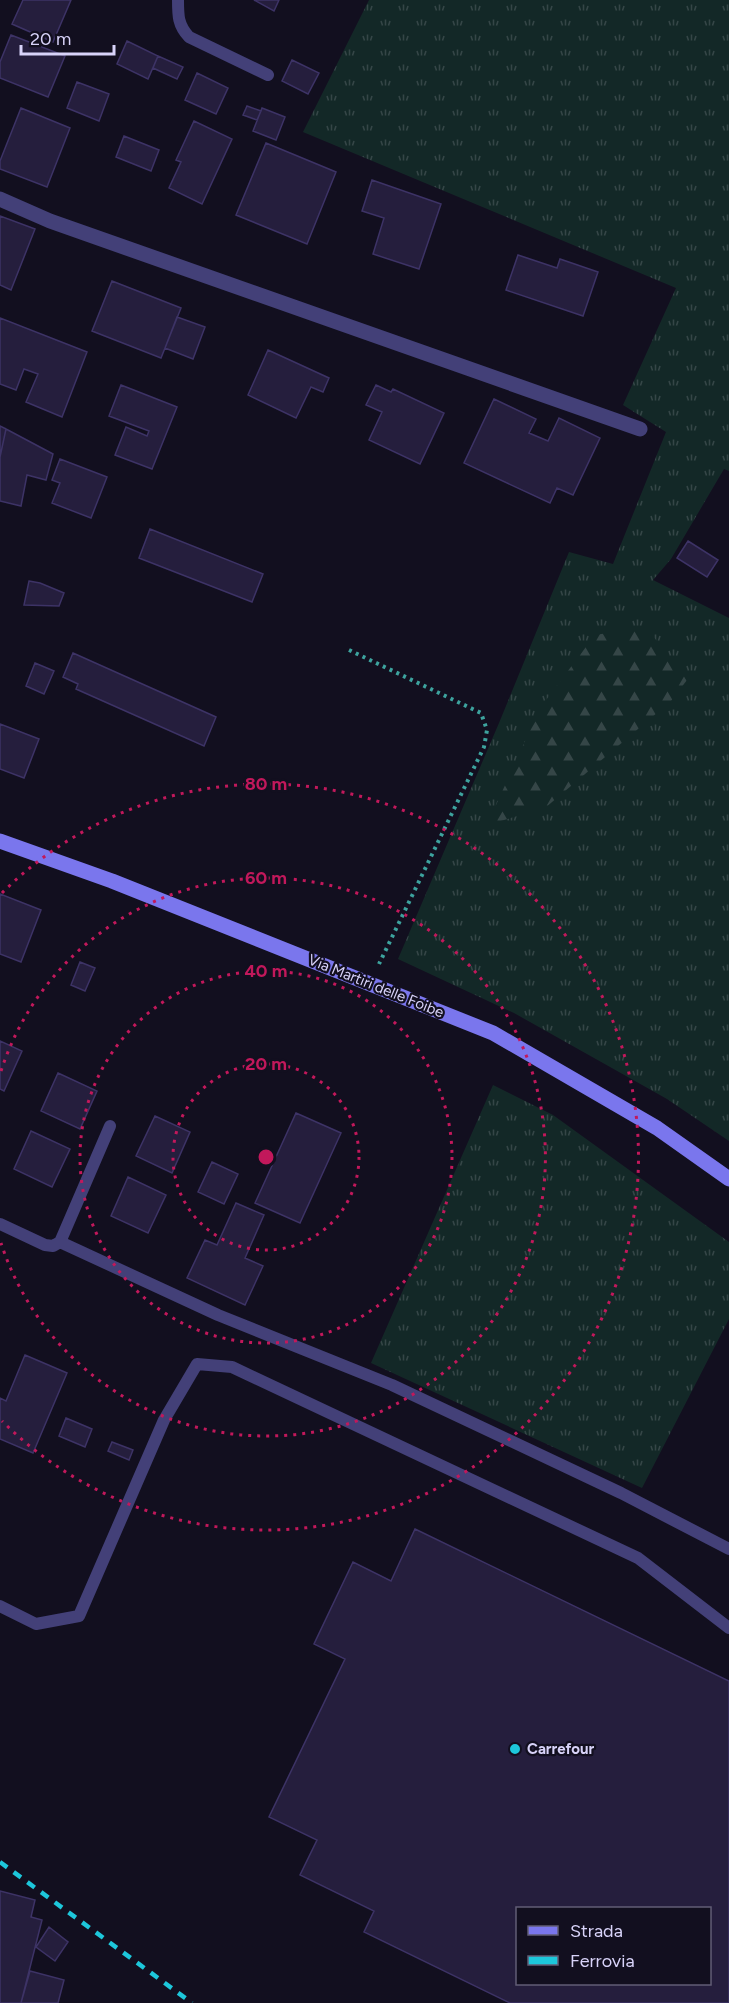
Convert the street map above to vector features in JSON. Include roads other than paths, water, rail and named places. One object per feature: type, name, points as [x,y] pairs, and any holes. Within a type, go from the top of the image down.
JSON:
[{"type":"street","points":[[0,199],[50,221],[640,429]]},
{"type":"street","name":"Via Martiri delle Foibe","points":[[0,841],[112,881],[493,1033],[657,1128],[729,1179]]},
{"type":"lane","points":[[178,0],[180,28],[189,37],[268,75]]},
{"type":"lane","points":[[0,1224],[45,1245],[53,1246],[60,1242],[111,1126]]},
{"type":"lane","points":[[60,1242],[218,1315],[392,1385],[621,1493],[729,1549]]},
{"type":"lane","points":[[0,1606],[36,1624],[79,1616],[164,1420],[197,1364],[232,1366],[638,1558],[729,1628]]},
{"type":"railway","points":[[0,1862],[192,2003]]},
{"type":"place","name":"Carrefour","points":[[515,1749]]}]
